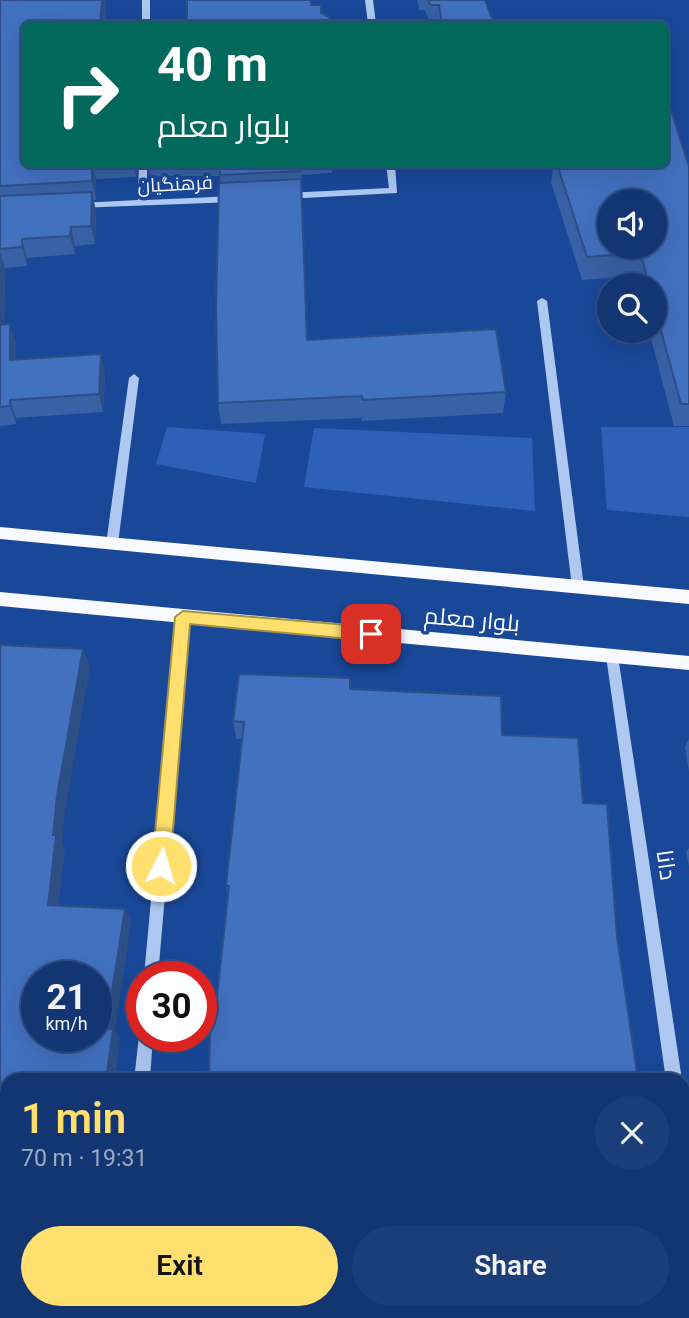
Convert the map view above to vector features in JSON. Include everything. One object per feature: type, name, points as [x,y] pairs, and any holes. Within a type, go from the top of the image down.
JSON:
[{"type":"main road","name":"بلوار معلم","points":[[0,533],[689,597]]},
{"type":"main road","name":"بلوار معلم","points":[[0,599],[689,663]]},
{"type":"street","points":[[146,0],[146,21]]},
{"type":"street","points":[[369,0],[372,21]]},
{"type":"street","points":[[142,203],[143,168]]},
{"type":"street","points":[[274,197],[394,191],[391,168]]},
{"type":"street","name":"فرهنگیان","points":[[64,207],[248,198]]},
{"type":"street","points":[[542,301],[578,587]]},
{"type":"street","points":[[112,544],[134,377]]},
{"type":"street","points":[[152,961],[183,617]]},
{"type":"street","name":"دانا","points":[[612,656],[673,1073]]},
{"type":"street","points":[[143,1073],[145,1052]]},
{"type":"shaded area","points":[[167,427],[265,434],[256,483],[156,464]]},
{"type":"shaded area","points":[[601,427],[689,427],[689,517],[607,510]]},
{"type":"shaded area","points":[[314,428],[532,438],[535,511],[304,487]]},
{"type":"building","points":[[0,0],[102,0],[100,21],[21,21],[21,168],[92,168],[92,181],[0,186]]},
{"type":"building","points":[[187,0],[311,0],[311,5],[321,5],[321,13],[329,17],[329,21],[187,21]]},
{"type":"building","points":[[428,0],[485,0],[493,21],[442,21],[439,5],[430,5]]},
{"type":"building","points":[[669,104],[689,167],[689,404],[681,404],[664,343],[667,343],[667,273],[646,273],[642,259],[667,259],[667,189],[597,189],[597,256],[587,257],[558,168],[669,168]]},
{"type":"building","points":[[220,168],[300,168],[300,171],[220,175]]},
{"type":"building","points":[[301,179],[307,340],[496,329],[506,392],[363,400],[362,396],[218,403],[216,307],[219,183]]},
{"type":"building","points":[[92,192],[91,226],[71,227],[70,236],[22,239],[22,247],[0,249],[0,196]]},
{"type":"building","points":[[10,324],[10,360],[101,354],[99,394],[10,400],[10,406],[0,407],[0,325]]},
{"type":"building","points":[[0,645],[83,649],[57,796],[53,835],[56,835],[48,905],[125,909],[112,991],[112,961],[21,961],[21,1052],[110,1052],[107,1073],[0,1073]]},
{"type":"building","points":[[239,674],[350,678],[350,689],[501,696],[502,735],[578,738],[583,803],[607,804],[617,937],[637,1073],[209,1073],[210,1052],[217,1052],[217,996],[229,886],[226,886],[244,722],[233,721]]},
{"type":"route","points":[[161,866],[183,617],[371,634]]}]
